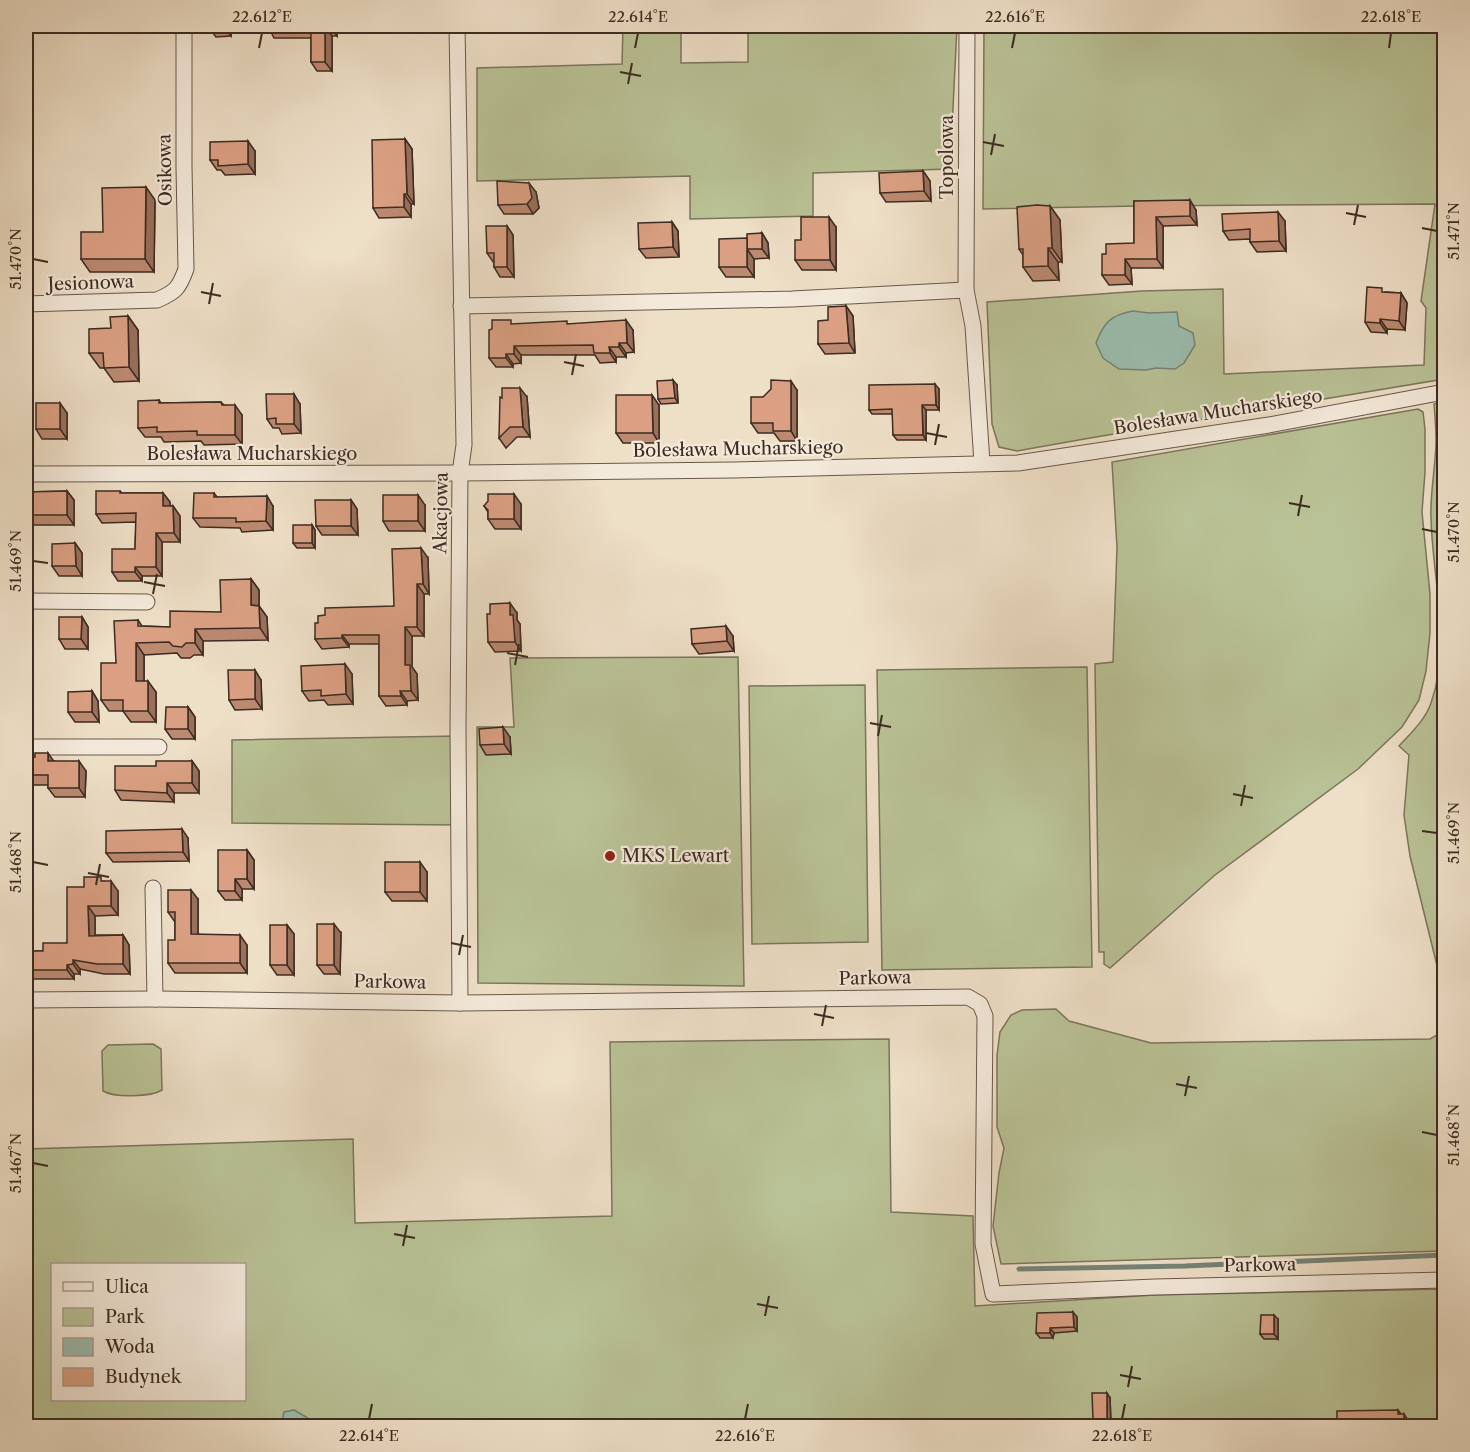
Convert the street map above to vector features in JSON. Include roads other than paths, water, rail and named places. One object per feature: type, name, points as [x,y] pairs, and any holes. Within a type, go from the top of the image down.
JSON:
[{"type":"street","name":"Osikowa","points":[[157,300],[175,292],[186,269],[184,26]]},
{"type":"street","name":"Akacjowa","points":[[457,26],[464,445],[460,473],[458,730],[460,1002]]},
{"type":"street","name":"Topolowa","points":[[967,26],[966,290],[973,326],[982,463]]},
{"type":"street","points":[[461,306],[792,299],[966,290]]},
{"type":"street","name":"Jesionowa","points":[[26,304],[157,300]]},
{"type":"street","name":"Bolesława Mucharskiego","points":[[26,474],[734,470],[1018,463],[1269,425],[1444,392]]},
{"type":"street","points":[[26,601],[147,602]]},
{"type":"street","points":[[26,747],[159,747]]},
{"type":"street","points":[[153,888],[155,999]]},
{"type":"street","name":"Parkowa","points":[[26,1000],[460,1002],[968,997],[980,1004],[985,1016],[983,1244],[993,1294],[1155,1287],[1444,1280]]},
{"type":"water","points":[[1133,311],[1177,312],[1179,326],[1193,333],[1195,345],[1184,363],[1175,369],[1119,369],[1103,358],[1096,343],[1105,325],[1114,317]]},
{"type":"water","points":[[294,1410],[318,1426],[281,1426],[284,1412]]},
{"type":"waterway","points":[[1019,1269],[1185,1266],[1444,1255]]},
{"type":"place","name":"MKS Lewart","points":[[610,856]]}]
